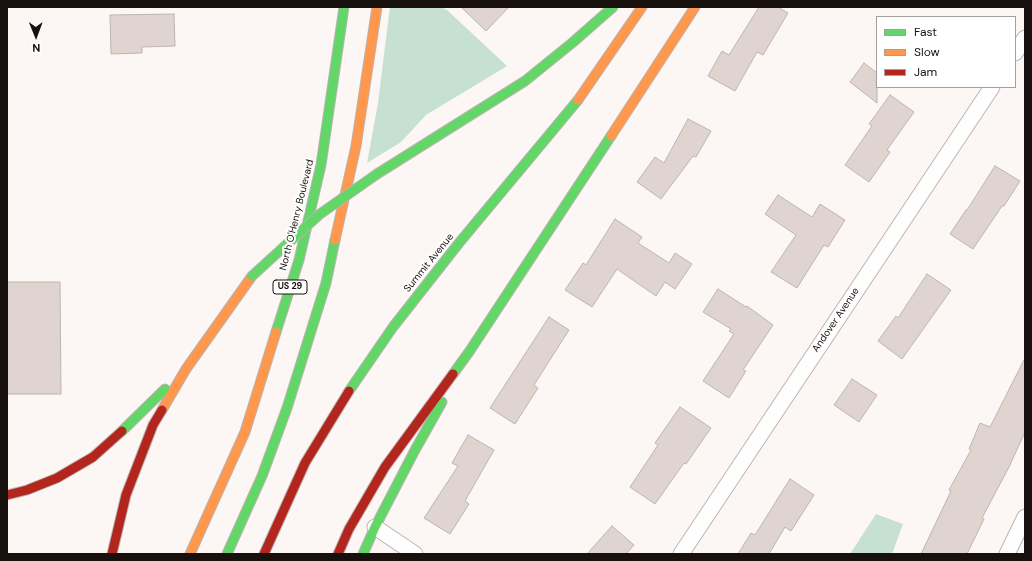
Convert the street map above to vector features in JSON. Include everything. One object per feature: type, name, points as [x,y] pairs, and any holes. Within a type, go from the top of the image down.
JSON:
[{"type":"main road","name":"North O'Henry Boulevard","points":[[190,554],[245,432],[299,260],[321,165],[344,7]]},
{"type":"main road","name":"US 29","points":[[227,554],[262,476],[287,408],[326,283],[356,146],[378,7]]},
{"type":"main road","points":[[112,554],[126,495],[153,425],[186,369],[252,276],[320,214],[377,174],[525,81],[613,7]]},
{"type":"main road","name":"Summit Avenue","points":[[264,554],[305,463],[354,382],[393,327],[459,243],[576,103],[642,7]]},
{"type":"main road","points":[[338,554],[349,529],[384,467],[469,352],[695,7]]},
{"type":"main road","points":[[363,554],[375,527],[415,450],[469,352]]},
{"type":"main road","points":[[7,495],[27,490],[57,478],[93,457],[186,369]]},
{"type":"street","points":[[1016,52],[1025,38]]},
{"type":"street","name":"Andover Avenue","points":[[681,554],[991,88]]},
{"type":"street","points":[[1007,554],[1025,517]]},
{"type":"street","points":[[375,527],[415,554]]},
{"type":"green space","points":[[390,7],[441,7],[447,10],[507,66],[426,115],[401,142],[367,163],[378,103]]},
{"type":"green space","points":[[876,514],[903,524],[892,554],[850,554]]},
{"type":"building","points":[[461,7],[509,7],[486,31]]},
{"type":"building","points":[[759,7],[778,7],[788,13],[763,55],[757,52],[735,91],[708,76],[722,51],[729,55]]},
{"type":"building","points":[[174,14],[175,46],[142,47],[142,53],[111,54],[110,15]]},
{"type":"building","points":[[864,63],[876,72],[877,103],[850,82]]},
{"type":"building","points":[[890,95],[914,112],[887,150],[890,152],[869,182],[845,165],[872,126],[869,124]]},
{"type":"building","points":[[688,119],[711,131],[696,157],[693,156],[661,199],[637,182],[655,157],[664,163]]},
{"type":"building","points":[[995,166],[1020,181],[973,249],[950,234]]},
{"type":"building","points":[[778,195],[812,217],[820,204],[845,220],[828,247],[824,245],[797,288],[771,272],[796,235],[765,214]]},
{"type":"building","points":[[615,219],[642,237],[638,243],[669,263],[675,253],[692,264],[675,289],[665,282],[656,296],[617,269],[592,307],[565,290],[583,263],[586,265]]},
{"type":"building","points":[[927,274],[951,290],[902,359],[878,341],[896,316],[898,318]]},
{"type":"building","points":[[7,282],[60,282],[61,394],[7,394]]},
{"type":"building","points":[[718,289],[746,307],[747,306],[773,325],[743,370],[746,371],[729,398],[703,381],[734,334],[729,331],[731,329],[703,312]]},
{"type":"building","points":[[549,317],[569,330],[534,385],[538,388],[515,424],[490,408]]},
{"type":"building","points":[[1025,358],[1025,432],[1009,467],[982,518],[984,519],[967,554],[921,554],[951,491],[949,490],[971,450],[969,449],[980,423],[990,427]]},
{"type":"building","points":[[852,379],[877,395],[859,422],[834,405]]},
{"type":"building","points":[[680,407],[711,428],[686,464],[684,463],[655,504],[630,487],[658,445],[655,443]]},
{"type":"building","points":[[468,435],[494,450],[465,501],[469,504],[450,534],[424,518],[458,466],[452,463]]},
{"type":"building","points":[[790,479],[814,495],[791,531],[785,527],[769,554],[738,554],[751,533],[755,535]]},
{"type":"building","points":[[612,526],[634,545],[626,554],[587,554]]},
{"type":"traffic: fast","points":[[276,332],[299,260],[321,165],[344,7]]},
{"type":"traffic: fast","points":[[377,174],[525,81],[613,7]]},
{"type":"traffic: fast","points":[[349,391],[393,327],[459,243],[578,100]]},
{"type":"traffic: fast","points":[[453,374],[611,136]]},
{"type":"traffic: fast","points":[[252,276],[320,214],[377,174]]},
{"type":"traffic: fast","points":[[227,554],[262,476],[287,408],[326,283],[335,240]]},
{"type":"traffic: fast","points":[[122,431],[165,389]]},
{"type":"traffic: fast","points":[[363,554],[375,527],[415,450],[442,402]]},
{"type":"traffic: slow","points":[[335,240],[356,146],[377,7]]},
{"type":"traffic: slow","points":[[578,100],[642,7]]},
{"type":"traffic: slow","points":[[611,136],[695,7]]},
{"type":"traffic: slow","points":[[162,410],[186,369],[252,276]]},
{"type":"traffic: slow","points":[[190,554],[245,432],[276,332]]},
{"type":"traffic: jam","points":[[338,554],[349,529],[385,467],[453,374]]},
{"type":"traffic: jam","points":[[264,554],[305,463],[349,391]]},
{"type":"traffic: jam","points":[[112,554],[126,495],[153,425],[162,410]]},
{"type":"traffic: jam","points":[[7,495],[27,490],[57,478],[93,457],[122,431]]}]
